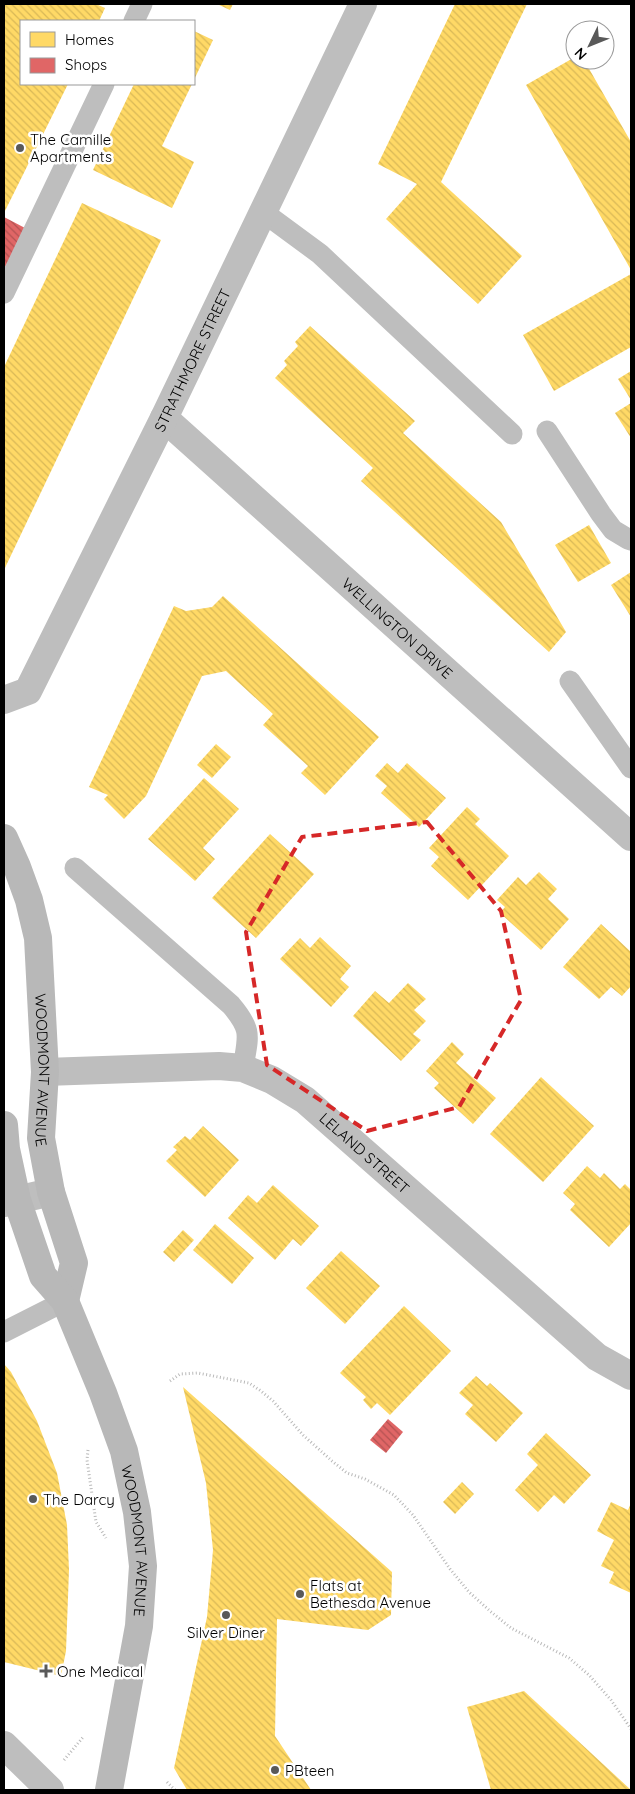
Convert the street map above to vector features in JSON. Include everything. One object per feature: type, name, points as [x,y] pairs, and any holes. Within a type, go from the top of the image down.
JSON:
[{"type":"street","name":"STRATHMORE STREET","points":[[16,695],[164,418],[363,4]]},
{"type":"street","name":"WELLINGTON DRIVE","points":[[164,418],[630,834]]},
{"type":"street","name":"WOODMONT AVENUE","points":[[4,838],[17,866],[29,900],[38,938],[45,1072],[41,1138],[51,1192],[74,1263],[65,1301]]},
{"type":"street","name":"LELAND STREET","points":[[45,1072],[219,1066],[243,1068],[272,1080],[306,1100],[597,1357],[631,1376]]},
{"type":"street","name":"WOODMONT AVENUE","points":[[4,1124],[10,1201],[42,1276],[65,1301],[103,1393],[124,1451],[137,1512],[142,1566],[139,1626],[109,1790]]},
{"type":"street","points":[[10,1201],[51,1192]]},
{"type":"street","points":[[4,1745],[50,1790]]},
{"type":"lane","points":[[134,20],[142,4]]},
{"type":"lane","points":[[4,293],[104,85]]},
{"type":"lane","points":[[263,212],[320,254],[512,434]]},
{"type":"lane","points":[[547,431],[613,530],[631,540]]},
{"type":"lane","points":[[570,681],[631,768]]},
{"type":"lane","points":[[75,868],[231,1005],[240,1016],[248,1032],[243,1068]]},
{"type":"lane","points":[[4,1332],[65,1301]]},
{"type":"path","points":[[170,1381],[180,1374],[198,1373],[249,1383],[261,1391],[273,1401],[303,1435],[347,1473],[365,1479],[394,1495],[413,1515],[450,1569],[469,1592],[511,1628],[569,1658],[590,1675],[612,1700],[631,1729]]},
{"type":"path","points":[[91,1442],[87,1460],[96,1522],[105,1535],[107,1543]]},
{"type":"path","points":[[65,1758],[82,1740],[86,1731]]},
{"type":"path","points":[[167,1782],[176,1790]]},
{"type":"highlighted area","points":[[427,822],[501,911],[521,1000],[459,1107],[367,1131],[267,1065],[246,932],[302,837]]},
{"type":"building: Homes","name":"The Camille Apartments","points":[[4,4],[96,4],[105,8],[99,20],[20,20],[20,85],[68,85],[4,213]]},
{"type":"building: Homes","points":[[217,4],[233,4],[230,10]]},
{"type":"building: Homes","points":[[455,4],[527,4],[441,182],[522,256],[478,304],[386,219],[417,184],[378,164]]},
{"type":"building: Homes","points":[[195,31],[213,40],[195,78]]},
{"type":"building: Homes","points":[[565,63],[565,70],[590,70],[631,142],[631,270],[526,85]]},
{"type":"building: Homes","points":[[134,85],[192,85],[162,146],[194,162],[172,208],[93,170]]},
{"type":"building: Homes","points":[[82,203],[161,240],[4,570],[4,367]]},
{"type":"building: Homes","points":[[631,274],[631,347],[554,391],[523,335]]},
{"type":"building: Homes","points":[[310,326],[415,421],[403,433],[501,522],[566,632],[549,652],[361,481],[373,468],[275,378],[287,365],[284,361],[298,346],[295,342]]},
{"type":"building: Homes","points":[[631,371],[631,400],[618,379]]},
{"type":"building: Homes","points":[[631,403],[631,438],[615,413]]},
{"type":"building: Homes","points":[[589,525],[611,563],[578,582],[555,545]]},
{"type":"building: Homes","points":[[631,572],[631,617],[611,585]]},
{"type":"building: Homes","points":[[223,596],[379,737],[325,795],[301,773],[308,766],[263,725],[273,714],[226,671],[202,676],[146,796],[124,819],[104,799],[108,795],[89,787],[174,606],[186,611],[212,607]]},
{"type":"building: Homes","points":[[216,744],[231,757],[212,778],[197,765]]},
{"type":"building: Homes","points":[[387,763],[398,773],[407,763],[446,798],[419,827],[381,793],[387,786],[375,776]]},
{"type":"building: Homes","points":[[204,778],[239,809],[203,848],[215,859],[195,881],[148,839]]},
{"type":"building: Homes","points":[[467,807],[480,819],[475,824],[509,856],[468,900],[431,866],[439,857],[429,848]]},
{"type":"building: Homes","points":[[270,834],[314,874],[256,938],[212,898]]},
{"type":"building: Homes","points":[[539,872],[557,889],[548,899],[569,919],[541,950],[500,913],[505,907],[497,900],[518,877],[526,885]]},
{"type":"building: Homes","points":[[601,924],[631,952],[631,986],[622,996],[611,987],[599,999],[563,967]]},
{"type":"building: Homes","points":[[320,937],[351,966],[340,979],[349,987],[331,1007],[280,959],[300,938],[310,948]]},
{"type":"building: Homes","points":[[408,983],[426,999],[414,1010],[426,1021],[413,1034],[421,1040],[401,1061],[353,1016],[375,991],[389,1003]]},
{"type":"building: Homes","points":[[452,1042],[464,1054],[456,1063],[496,1098],[473,1124],[434,1088],[439,1083],[426,1071]]},
{"type":"building: Homes","points":[[541,1077],[594,1126],[543,1182],[490,1134]]},
{"type":"building: Homes","points":[[203,1126],[239,1160],[205,1197],[166,1161],[177,1150],[173,1147],[185,1136],[190,1140]]},
{"type":"building: Homes","points":[[587,1166],[600,1178],[604,1173],[620,1189],[625,1184],[631,1190],[631,1223],[609,1247],[570,1210],[575,1204],[563,1193]]},
{"type":"building: Homes","points":[[273,1185],[319,1226],[301,1246],[293,1239],[275,1260],[228,1218],[248,1195],[257,1203]]},
{"type":"building: Homes","points":[[215,1224],[254,1258],[232,1284],[193,1250]]},
{"type":"building: Homes","points":[[183,1230],[194,1240],[174,1262],[163,1252]]},
{"type":"building: Homes","points":[[341,1251],[380,1286],[345,1324],[306,1288]]},
{"type":"building: Homes","points":[[404,1306],[451,1351],[390,1415],[377,1403],[371,1409],[363,1400],[366,1397],[340,1373]]},
{"type":"building: Homes","name":"The Darcy","points":[[4,1364],[11,1372],[37,1421],[57,1473],[67,1525],[69,1570],[66,1651],[61,1676],[4,1662]]},
{"type":"building: Homes","points":[[476,1376],[487,1386],[490,1383],[523,1413],[496,1442],[465,1414],[473,1405],[459,1393]]},
{"type":"building: Homes","name":"Flats at Bethesda Avenue","points":[[183,1387],[392,1572],[391,1615],[368,1630],[277,1619],[275,1736],[311,1790],[187,1790],[174,1768],[207,1617],[213,1550],[206,1483]]},
{"type":"building: Homes","points":[[546,1433],[591,1475],[564,1504],[554,1495],[538,1512],[515,1490],[538,1465],[527,1454]]},
{"type":"building: Homes","points":[[462,1482],[474,1494],[455,1514],[443,1502]]},
{"type":"building: Homes","points":[[611,1502],[628,1510],[631,1503],[631,1593],[609,1583],[614,1572],[601,1566],[614,1540],[597,1531]]},
{"type":"building: Homes","points":[[524,1691],[631,1790],[491,1790],[467,1707]]},
{"type":"building: Shops","points":[[4,217],[25,228],[4,270]]},
{"type":"building: Shops","points":[[388,1419],[403,1432],[386,1453],[370,1440]]},
{"type":"place","name":"The Camille Apartments","points":[[20,148]]},
{"type":"place","name":"The Darcy","points":[[33,1499]]},
{"type":"place","name":"Flats at Bethesda Avenue","points":[[300,1594]]},
{"type":"place","name":"Silver Diner","points":[[226,1615]]},
{"type":"place","name":"One Medical","points":[[46,1671]]},
{"type":"place","name":"PBteen","points":[[275,1770]]}]
